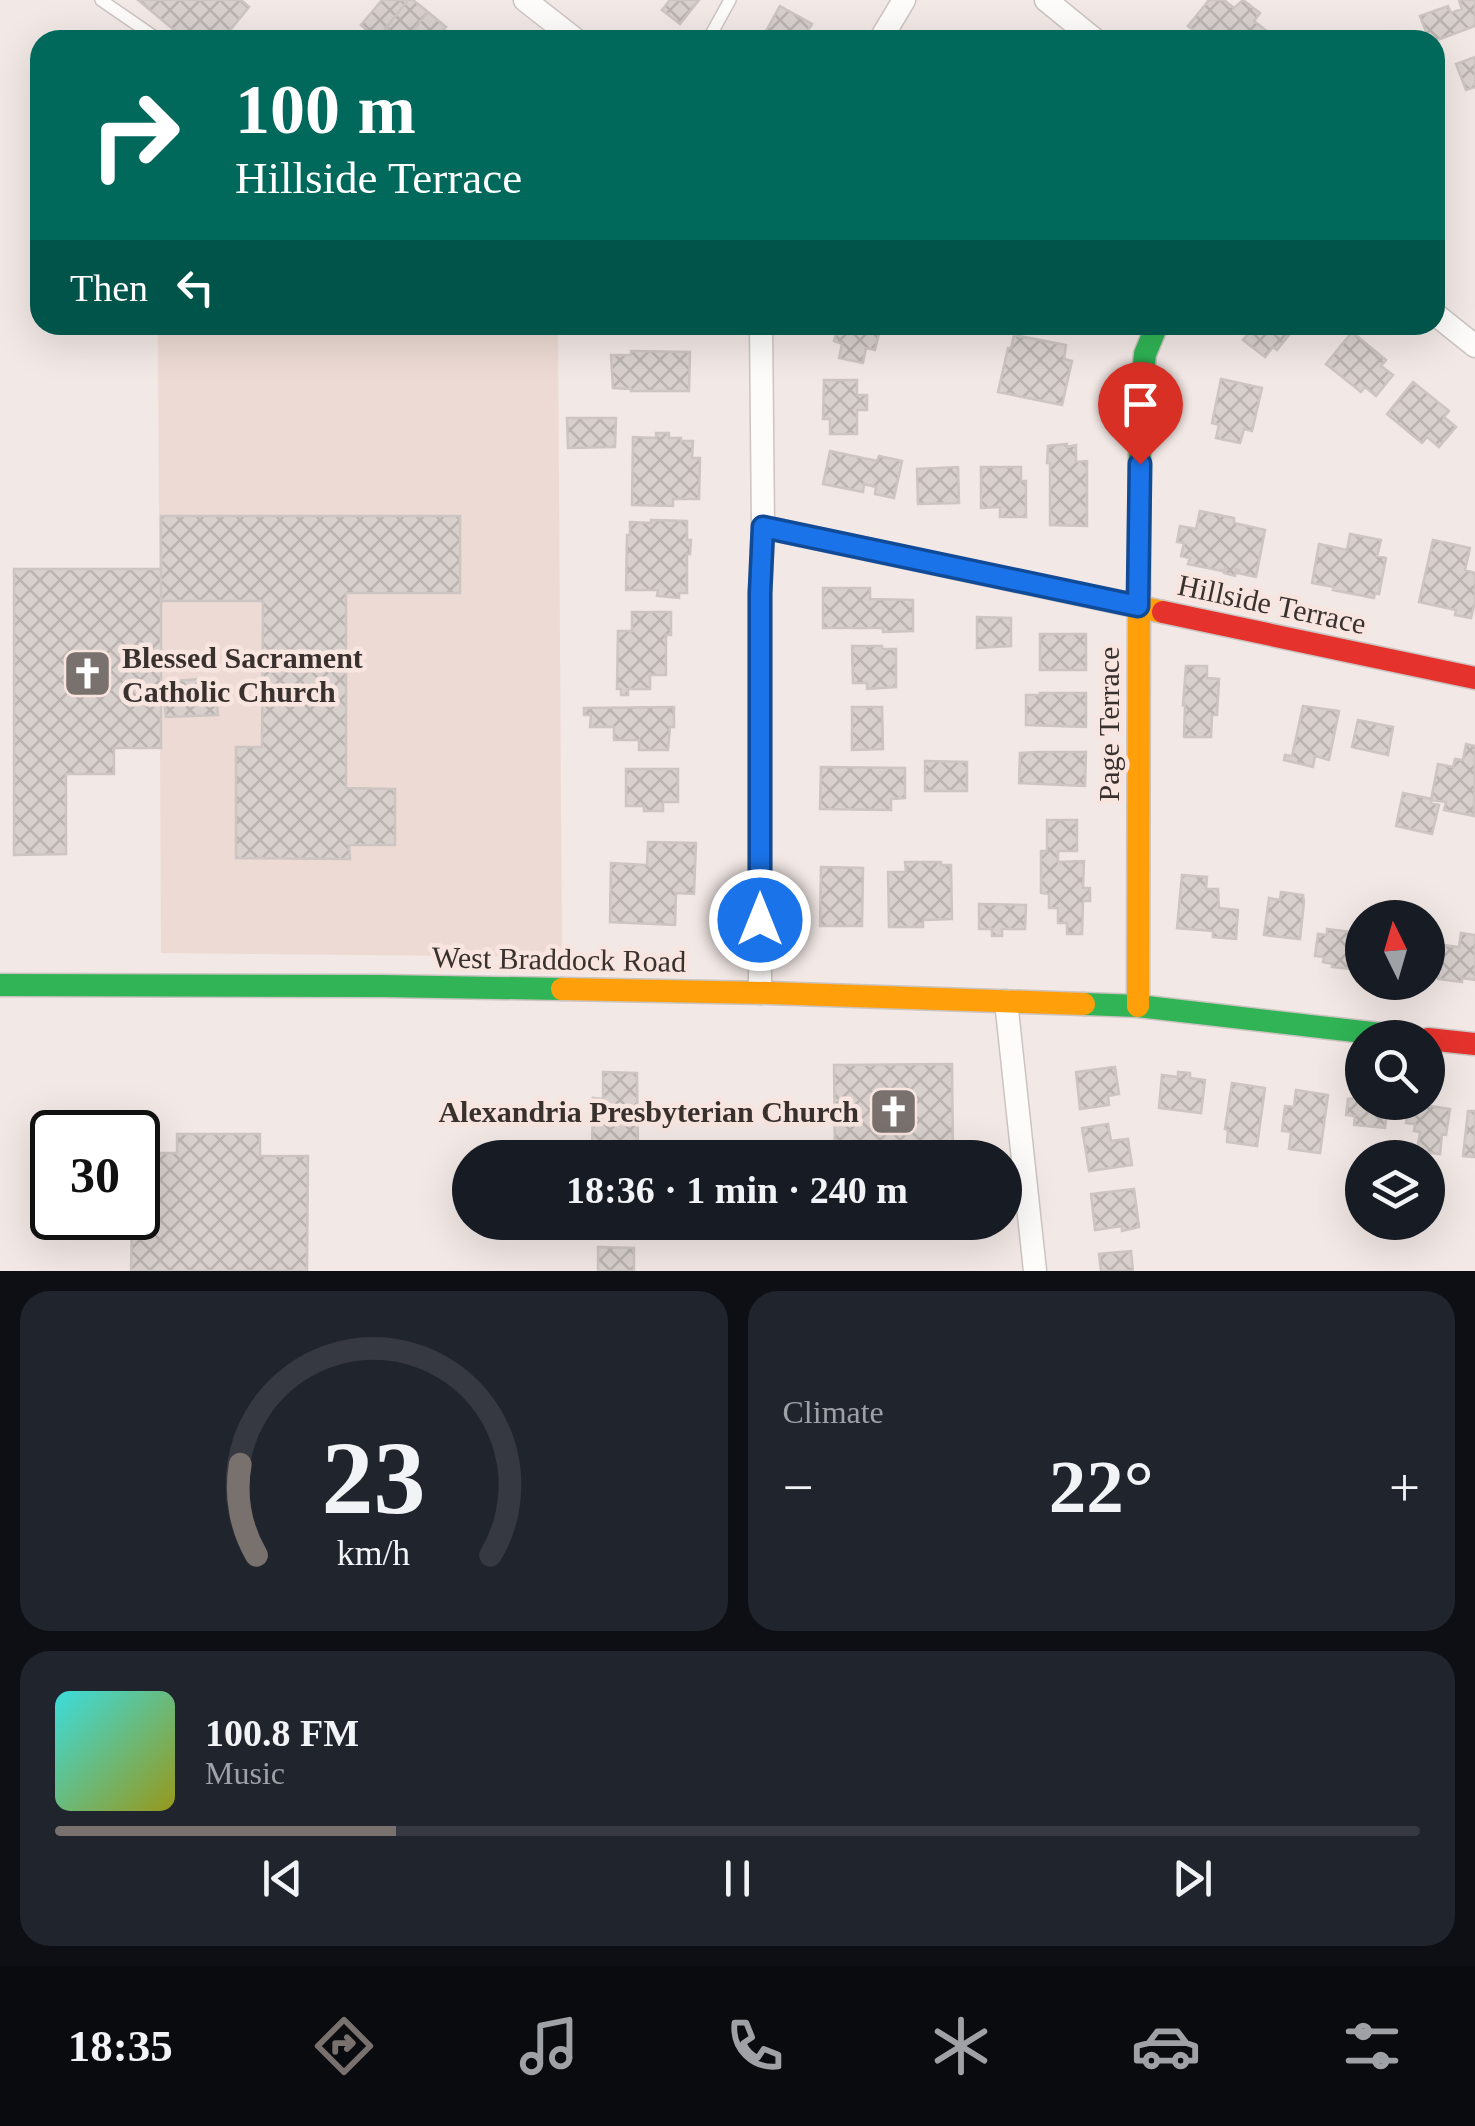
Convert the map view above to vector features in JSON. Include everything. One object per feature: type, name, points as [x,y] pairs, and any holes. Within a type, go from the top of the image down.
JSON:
[{"type":"main road","name":"Page Terrace","points":[[1138,1006],[1140,404],[1145,354],[1153,335]]},
{"type":"main road","name":"Hillside Terrace","points":[[763,527],[1475,678]]},
{"type":"main road","name":"West Braddock Road","points":[[0,985],[760,993],[1138,1006],[1345,1030]]},
{"type":"main road","points":[[1445,1041],[1475,1044]]},
{"type":"street","points":[[526,0],[564,30]]},
{"type":"street","points":[[886,30],[904,0]]},
{"type":"street","points":[[1046,0],[1083,30]]},
{"type":"street","points":[[1445,322],[1475,346]]},
{"type":"street","points":[[760,993],[762,335]]},
{"type":"street","points":[[1006,1002],[1036,1271]]},
{"type":"lane","points":[[102,0],[146,30]]},
{"type":"lane","points":[[714,30],[730,0]]},
{"type":"shaded area","points":[[158,335],[558,335],[562,957],[161,953]]},
{"type":"building","points":[[138,0],[241,0],[249,7],[230,30],[174,30]]},
{"type":"building","points":[[382,0],[408,0],[384,30],[367,30],[361,25]]},
{"type":"building","points":[[408,0],[428,12],[413,30],[386,28]]},
{"type":"building","points":[[670,0],[699,0],[680,24],[662,10]]},
{"type":"building","points":[[1209,0],[1224,0],[1234,8],[1243,0],[1260,13],[1254,21],[1265,30],[1193,30],[1188,26]]},
{"type":"building","points":[[1459,0],[1475,0],[1475,26],[1445,37],[1445,30],[1425,30],[1420,16],[1448,6],[1451,13],[1462,9]]},
{"type":"building","points":[[780,6],[812,24],[808,30],[767,30]]},
{"type":"building","points":[[428,12],[446,27],[444,30],[413,30]]},
{"type":"building","points":[[1475,57],[1475,87],[1466,90],[1456,64]]},
{"type":"building","points":[[836,335],[879,335],[875,350],[866,348],[863,363],[839,358],[842,344],[834,341]]},
{"type":"building","points":[[1014,335],[1066,345],[1064,359],[1072,361],[1062,405],[998,392]]},
{"type":"building","points":[[1247,335],[1289,335],[1265,357],[1243,340]]},
{"type":"building","points":[[1350,335],[1356,335],[1386,360],[1381,366],[1393,375],[1376,396],[1365,387],[1361,392],[1326,364]]},
{"type":"building","points":[[631,351],[690,352],[689,391],[613,388],[611,355],[631,355]]},
{"type":"building","points":[[1221,379],[1262,388],[1252,431],[1244,429],[1240,443],[1216,438],[1219,425],[1212,423]]},
{"type":"building","points":[[824,380],[857,380],[857,395],[867,395],[867,410],[857,410],[857,434],[830,434],[830,419],[823,419]]},
{"type":"building","points":[[1413,382],[1449,411],[1444,417],[1456,427],[1439,447],[1427,437],[1422,443],[1387,414]]},
{"type":"building","points":[[567,418],[616,418],[615,447],[568,448]]},
{"type":"building","points":[[656,433],[693,441],[692,458],[700,458],[699,499],[673,499],[673,506],[632,505],[633,437],[656,438]]},
{"type":"building","points":[[1076,445],[1076,462],[1087,461],[1087,526],[1050,525],[1048,446]]},
{"type":"building","points":[[830,451],[877,461],[879,456],[902,461],[894,498],[875,494],[876,487],[864,484],[863,492],[823,484]]},
{"type":"building","points":[[958,467],[959,503],[918,504],[917,469]]},
{"type":"building","points":[[981,467],[1021,467],[1021,481],[1026,481],[1026,517],[1000,517],[1000,507],[981,508]]},
{"type":"building","points":[[1200,511],[1265,530],[1256,577],[1236,569],[1235,576],[1224,573],[1226,567],[1223,571],[1188,564],[1190,558],[1181,556],[1184,543],[1177,542],[1180,526],[1196,529]]},
{"type":"building","points":[[161,516],[460,516],[460,593],[346,593],[346,788],[395,789],[395,845],[349,845],[350,859],[236,858],[236,747],[262,747],[263,601],[161,601]]},
{"type":"building","points":[[687,521],[687,540],[691,540],[687,593],[679,593],[679,598],[657,596],[658,590],[626,590],[630,522]]},
{"type":"building","points":[[1350,534],[1381,540],[1377,556],[1386,558],[1379,594],[1375,593],[1374,598],[1312,583],[1319,544],[1347,550]]},
{"type":"building","points":[[1433,540],[1470,548],[1465,570],[1475,573],[1471,618],[1455,615],[1456,610],[1419,602]]},
{"type":"building","name":"Blessed Sacrament Catholic Church","points":[[14,569],[161,569],[161,748],[114,748],[114,774],[66,774],[66,854],[14,855]]},
{"type":"building","points":[[823,588],[870,588],[870,599],[913,600],[913,631],[823,628]]},
{"type":"building","points":[[632,612],[671,612],[671,635],[666,635],[666,675],[650,675],[650,689],[628,689],[628,695],[621,695],[621,689],[617,689],[618,631],[632,631]]},
{"type":"building","points":[[977,617],[1011,618],[1011,646],[977,648]]},
{"type":"building","points":[[1040,634],[1086,634],[1086,670],[1040,670]]},
{"type":"building","points":[[852,646],[896,649],[896,687],[867,689],[867,683],[853,683]]},
{"type":"building","points":[[1186,666],[1207,666],[1207,678],[1219,679],[1211,737],[1184,737]]},
{"type":"building","points":[[214,678],[218,715],[166,717],[162,682]]},
{"type":"building","points":[[1086,693],[1086,727],[1026,725],[1026,695]]},
{"type":"building","points":[[1303,706],[1339,711],[1329,760],[1315,756],[1313,767],[1284,760],[1285,755],[1292,756]]},
{"type":"building","points":[[674,707],[668,750],[639,750],[639,740],[614,740],[614,727],[590,727],[591,715],[584,715],[584,708]]},
{"type":"building","points":[[852,707],[882,707],[883,749],[852,750]]},
{"type":"building","points":[[1358,720],[1393,727],[1388,755],[1352,747]]},
{"type":"building","points":[[1466,744],[1475,746],[1474,816],[1444,810],[1446,802],[1431,800],[1438,764],[1453,767],[1455,759],[1463,760]]},
{"type":"building","points":[[1086,752],[1085,786],[1019,783],[1020,753]]},
{"type":"building","points":[[925,761],[967,762],[967,791],[925,791]]},
{"type":"building","points":[[821,767],[905,768],[905,798],[891,799],[891,810],[820,809]]},
{"type":"building","points":[[626,769],[678,769],[678,802],[663,802],[663,811],[626,806]]},
{"type":"building","points":[[1403,793],[1432,799],[1431,803],[1439,805],[1432,834],[1396,826]]},
{"type":"building","points":[[1047,820],[1077,820],[1077,851],[1058,851],[1058,862],[1084,861],[1083,888],[1090,888],[1090,901],[1083,901],[1082,934],[1067,934],[1067,923],[1058,923],[1058,908],[1049,908],[1049,894],[1041,893],[1041,851],[1047,851]]},
{"type":"building","points":[[648,842],[696,843],[694,894],[676,893],[675,925],[610,922],[611,863],[647,865]]},
{"type":"building","points":[[905,862],[951,865],[952,919],[923,920],[923,927],[889,927],[888,872],[906,872]]},
{"type":"building","points":[[821,867],[863,868],[862,926],[820,926]]},
{"type":"building","points":[[1182,875],[1207,877],[1206,889],[1218,889],[1219,908],[1238,910],[1236,939],[1213,937],[1213,931],[1177,928]]},
{"type":"building","points":[[1281,892],[1303,895],[1300,939],[1264,935],[1269,898],[1280,900]]},
{"type":"building","points":[[979,904],[1026,905],[1025,929],[1002,929],[1002,936],[992,936],[992,929],[979,929]]},
{"type":"building","points":[[1327,929],[1345,931],[1345,968],[1332,967],[1333,964],[1323,962],[1324,957],[1315,956],[1318,934],[1327,935]]},
{"type":"building","points":[[1461,933],[1475,935],[1475,980],[1445,980],[1445,945],[1459,947]]},
{"type":"building","name":"Alexandria Presbyterian Church","points":[[952,1064],[953,1140],[835,1140],[834,1065]]},
{"type":"building","points":[[1115,1067],[1119,1094],[1108,1096],[1109,1105],[1080,1109],[1076,1072]]},
{"type":"building","points":[[603,1072],[637,1073],[638,1140],[592,1140],[593,1098],[603,1099]]},
{"type":"building","points":[[1178,1072],[1205,1080],[1201,1113],[1159,1108],[1162,1075],[1178,1077]]},
{"type":"building","points":[[1232,1083],[1265,1088],[1257,1146],[1227,1142],[1225,1129]]},
{"type":"building","points":[[1296,1090],[1328,1095],[1320,1153],[1289,1149],[1291,1132],[1282,1131],[1285,1106],[1294,1107]]},
{"type":"building","points":[[1445,1108],[1450,1109],[1446,1135],[1442,1134],[1441,1140],[1419,1140],[1420,1132],[1414,1131],[1415,1124],[1406,1123],[1445,1120]]},
{"type":"building","points":[[1468,1111],[1475,1111],[1475,1157],[1463,1156]]},
{"type":"building","points":[[1355,1120],[1386,1120],[1385,1128],[1354,1125]]},
{"type":"building","points":[[1108,1124],[1111,1141],[1128,1139],[1132,1165],[1089,1171],[1082,1128]]},
{"type":"building","points":[[177,1134],[260,1134],[260,1156],[308,1156],[307,1271],[131,1271],[132,1240],[160,1240],[160,1153],[177,1153]]},
{"type":"building","points":[[1134,1189],[1139,1227],[1095,1230],[1091,1194]]},
{"type":"building","points":[[598,1247],[634,1248],[634,1271],[598,1271]]},
{"type":"building","points":[[1131,1251],[1133,1271],[1101,1271],[1099,1254]]},
{"type":"traffic: fast","points":[[1139,588],[1140,404],[1145,354],[1153,335]]},
{"type":"traffic: fast","points":[[0,985],[562,989]]},
{"type":"traffic: fast","points":[[1084,1004],[1138,1006],[1345,1030]]},
{"type":"traffic: slow","points":[[763,527],[1163,612]]},
{"type":"traffic: slow","points":[[1138,1006],[1139,588]]},
{"type":"traffic: slow","points":[[562,989],[1084,1004]]},
{"type":"traffic: jam","points":[[1163,612],[1475,678]]},
{"type":"traffic: jam","points":[[1445,1041],[1475,1044]]},
{"type":"place","name":"Blessed Sacrament Catholic Church","points":[[87,674]]},
{"type":"place","name":"Alexandria Presbyterian Church","points":[[894,1111]]},
{"type":"route","points":[[760,920],[763,527],[1138,606],[1140,464]]}]
